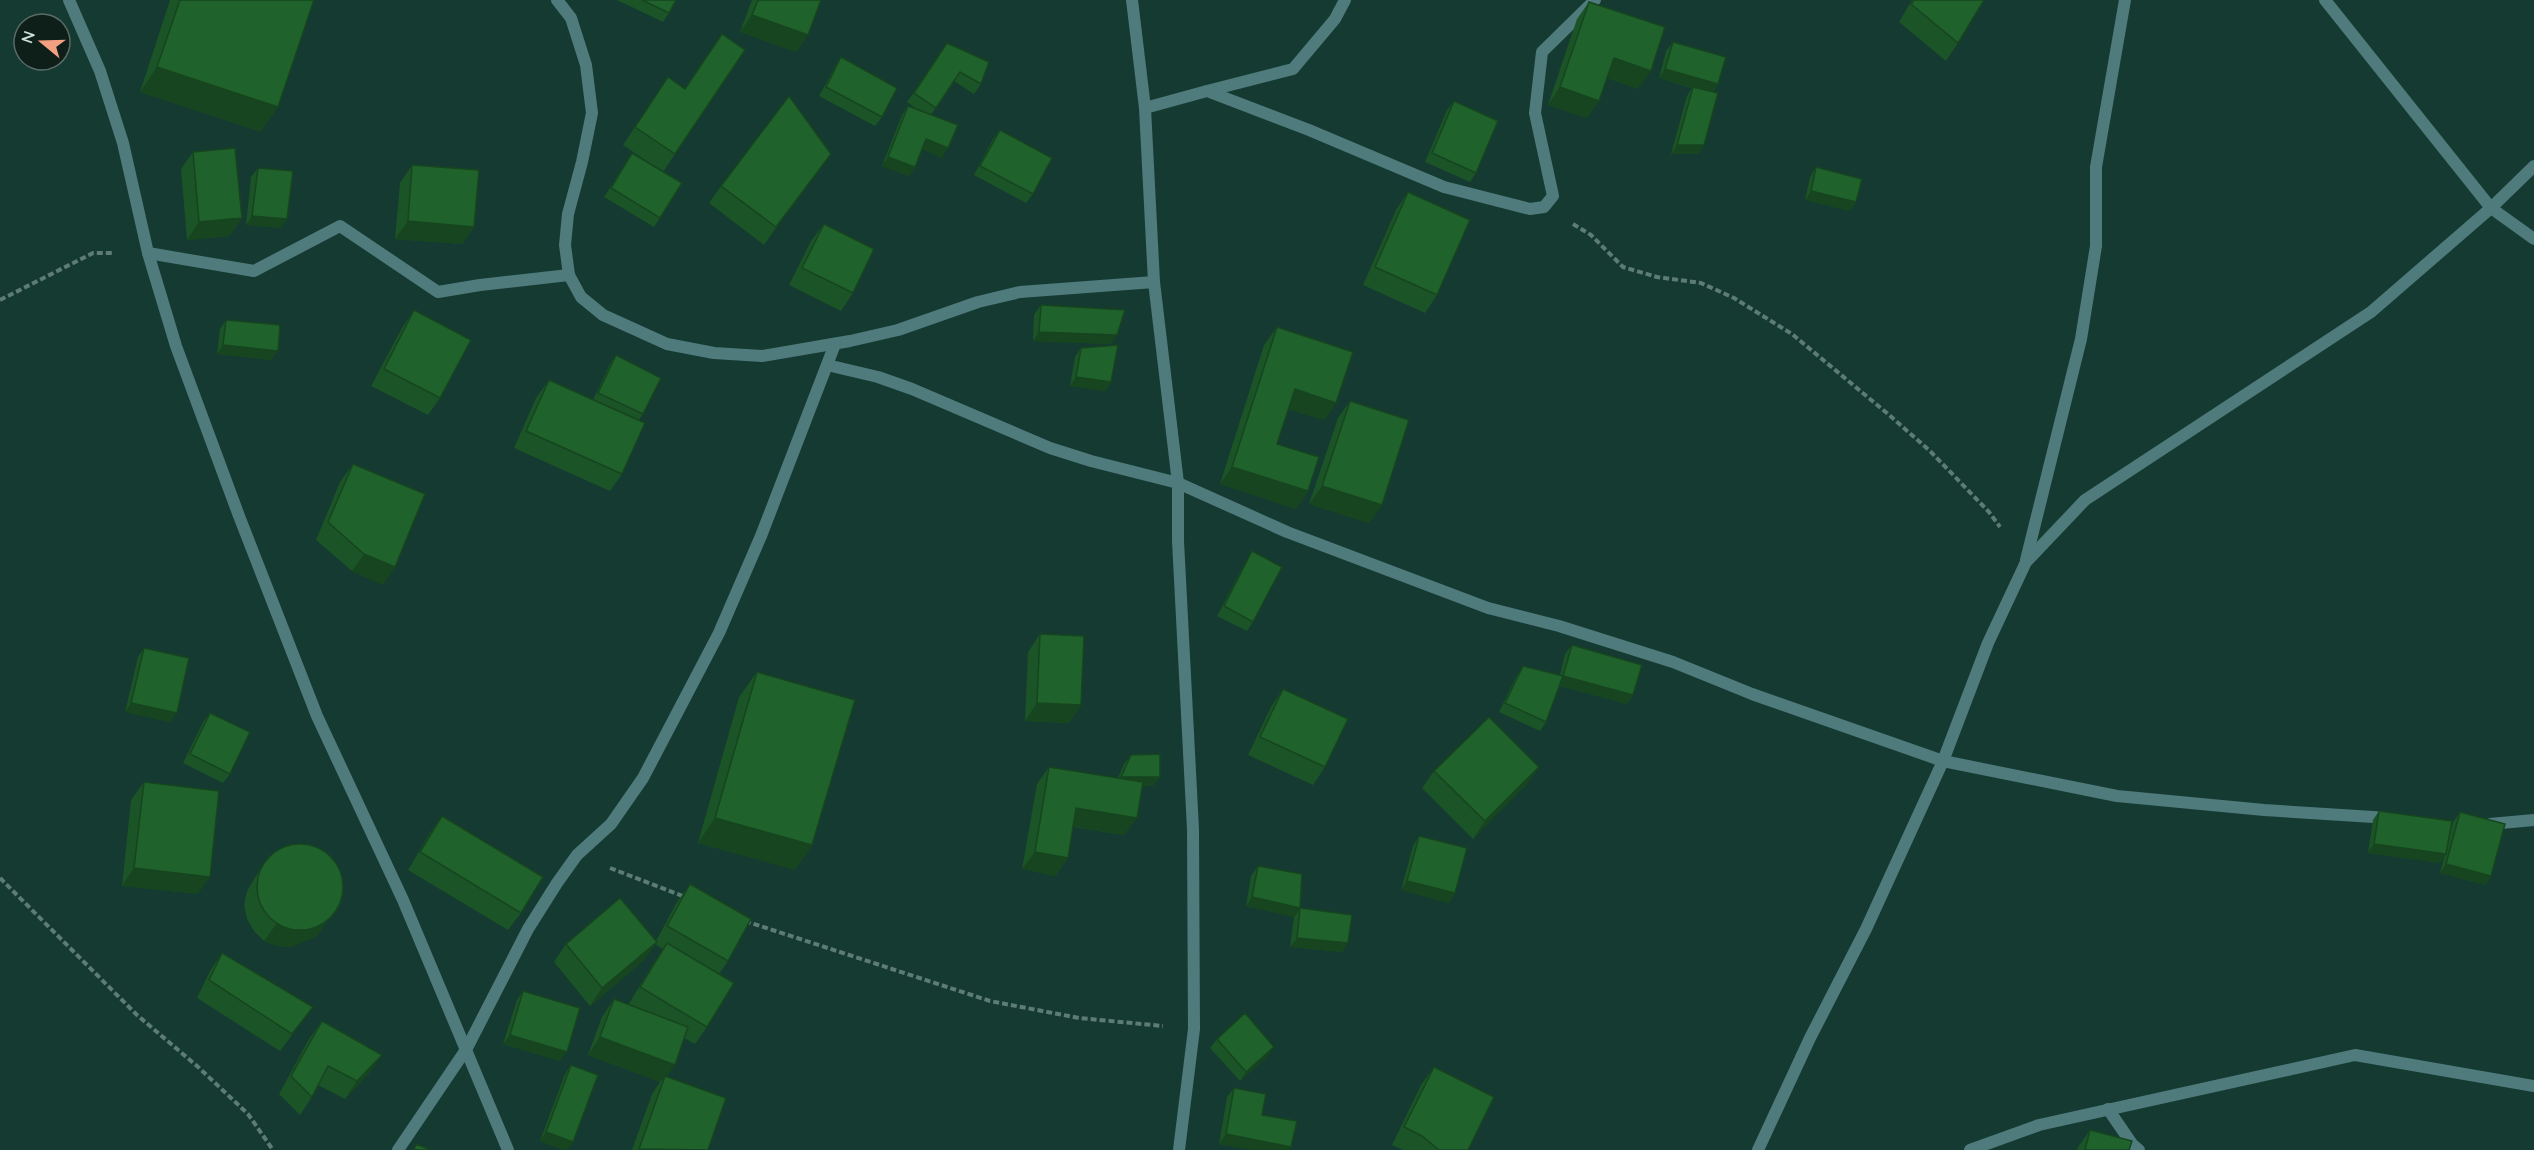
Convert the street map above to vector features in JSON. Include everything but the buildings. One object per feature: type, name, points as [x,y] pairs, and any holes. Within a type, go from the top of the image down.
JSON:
[{"type":"street","points":[[69,0],[100,71],[123,143],[148,253],[176,346],[317,716],[403,900],[508,1150]]},
{"type":"street","points":[[557,0],[571,18],[586,65],[592,113],[568,214],[565,245],[569,275],[581,297],[603,315],[667,344],[714,353],[762,356],[835,344],[898,330],[978,302],[1020,292],[1154,282]]},
{"type":"street","points":[[1132,0],[1145,108],[1154,282],[1178,483],[1178,541],[1193,829],[1194,1029],[1179,1150]]},
{"type":"street","points":[[1145,108],[1293,69],[1335,19],[1345,0]]},
{"type":"street","points":[[1207,91],[1309,130],[1444,187],[1530,209],[1544,207],[1552,196],[1535,113],[1542,52],[1595,0]]},
{"type":"street","points":[[1758,1150],[1810,1038],[1866,929],[1943,761],[1988,643],[2026,562],[2081,339],[2096,246],[2096,167],[2125,0]]},
{"type":"street","points":[[2325,0],[2491,208],[2534,239]]},
{"type":"street","points":[[2026,562],[2085,500],[2371,312],[2491,208],[2534,166]]},
{"type":"street","points":[[148,253],[254,272],[340,226],[438,292],[569,275]]},
{"type":"street","points":[[398,1150],[467,1048],[528,929],[577,855],[612,824],[643,778],[719,633],[760,536],[835,344]]},
{"type":"street","points":[[826,365],[878,377],[912,389],[1050,448],[1178,483],[1287,532],[1488,608],[1559,626],[1673,662],[1752,694],[1943,761],[2117,796],[2264,810],[2406,819]]},
{"type":"street","points":[[2473,823],[2501,824],[2534,820]]},
{"type":"street","points":[[1970,1150],[2039,1125],[2355,1056],[2534,1086]]},
{"type":"street","points":[[2108,1109],[2132,1144],[2139,1150]]},
{"type":"path","points":[[1544,207],[1591,235],[1623,267],[1657,277],[1701,283],[1734,298],[1792,334],[1930,451],[1989,512],[2026,562]]},
{"type":"path","points":[[0,300],[93,253],[148,253]]},
{"type":"path","points":[[577,855],[688,898]]},
{"type":"path","points":[[0,878],[137,1015],[197,1066],[248,1114],[273,1150]]},
{"type":"path","points":[[743,920],[990,1001],[1079,1018],[1194,1029]]}]
